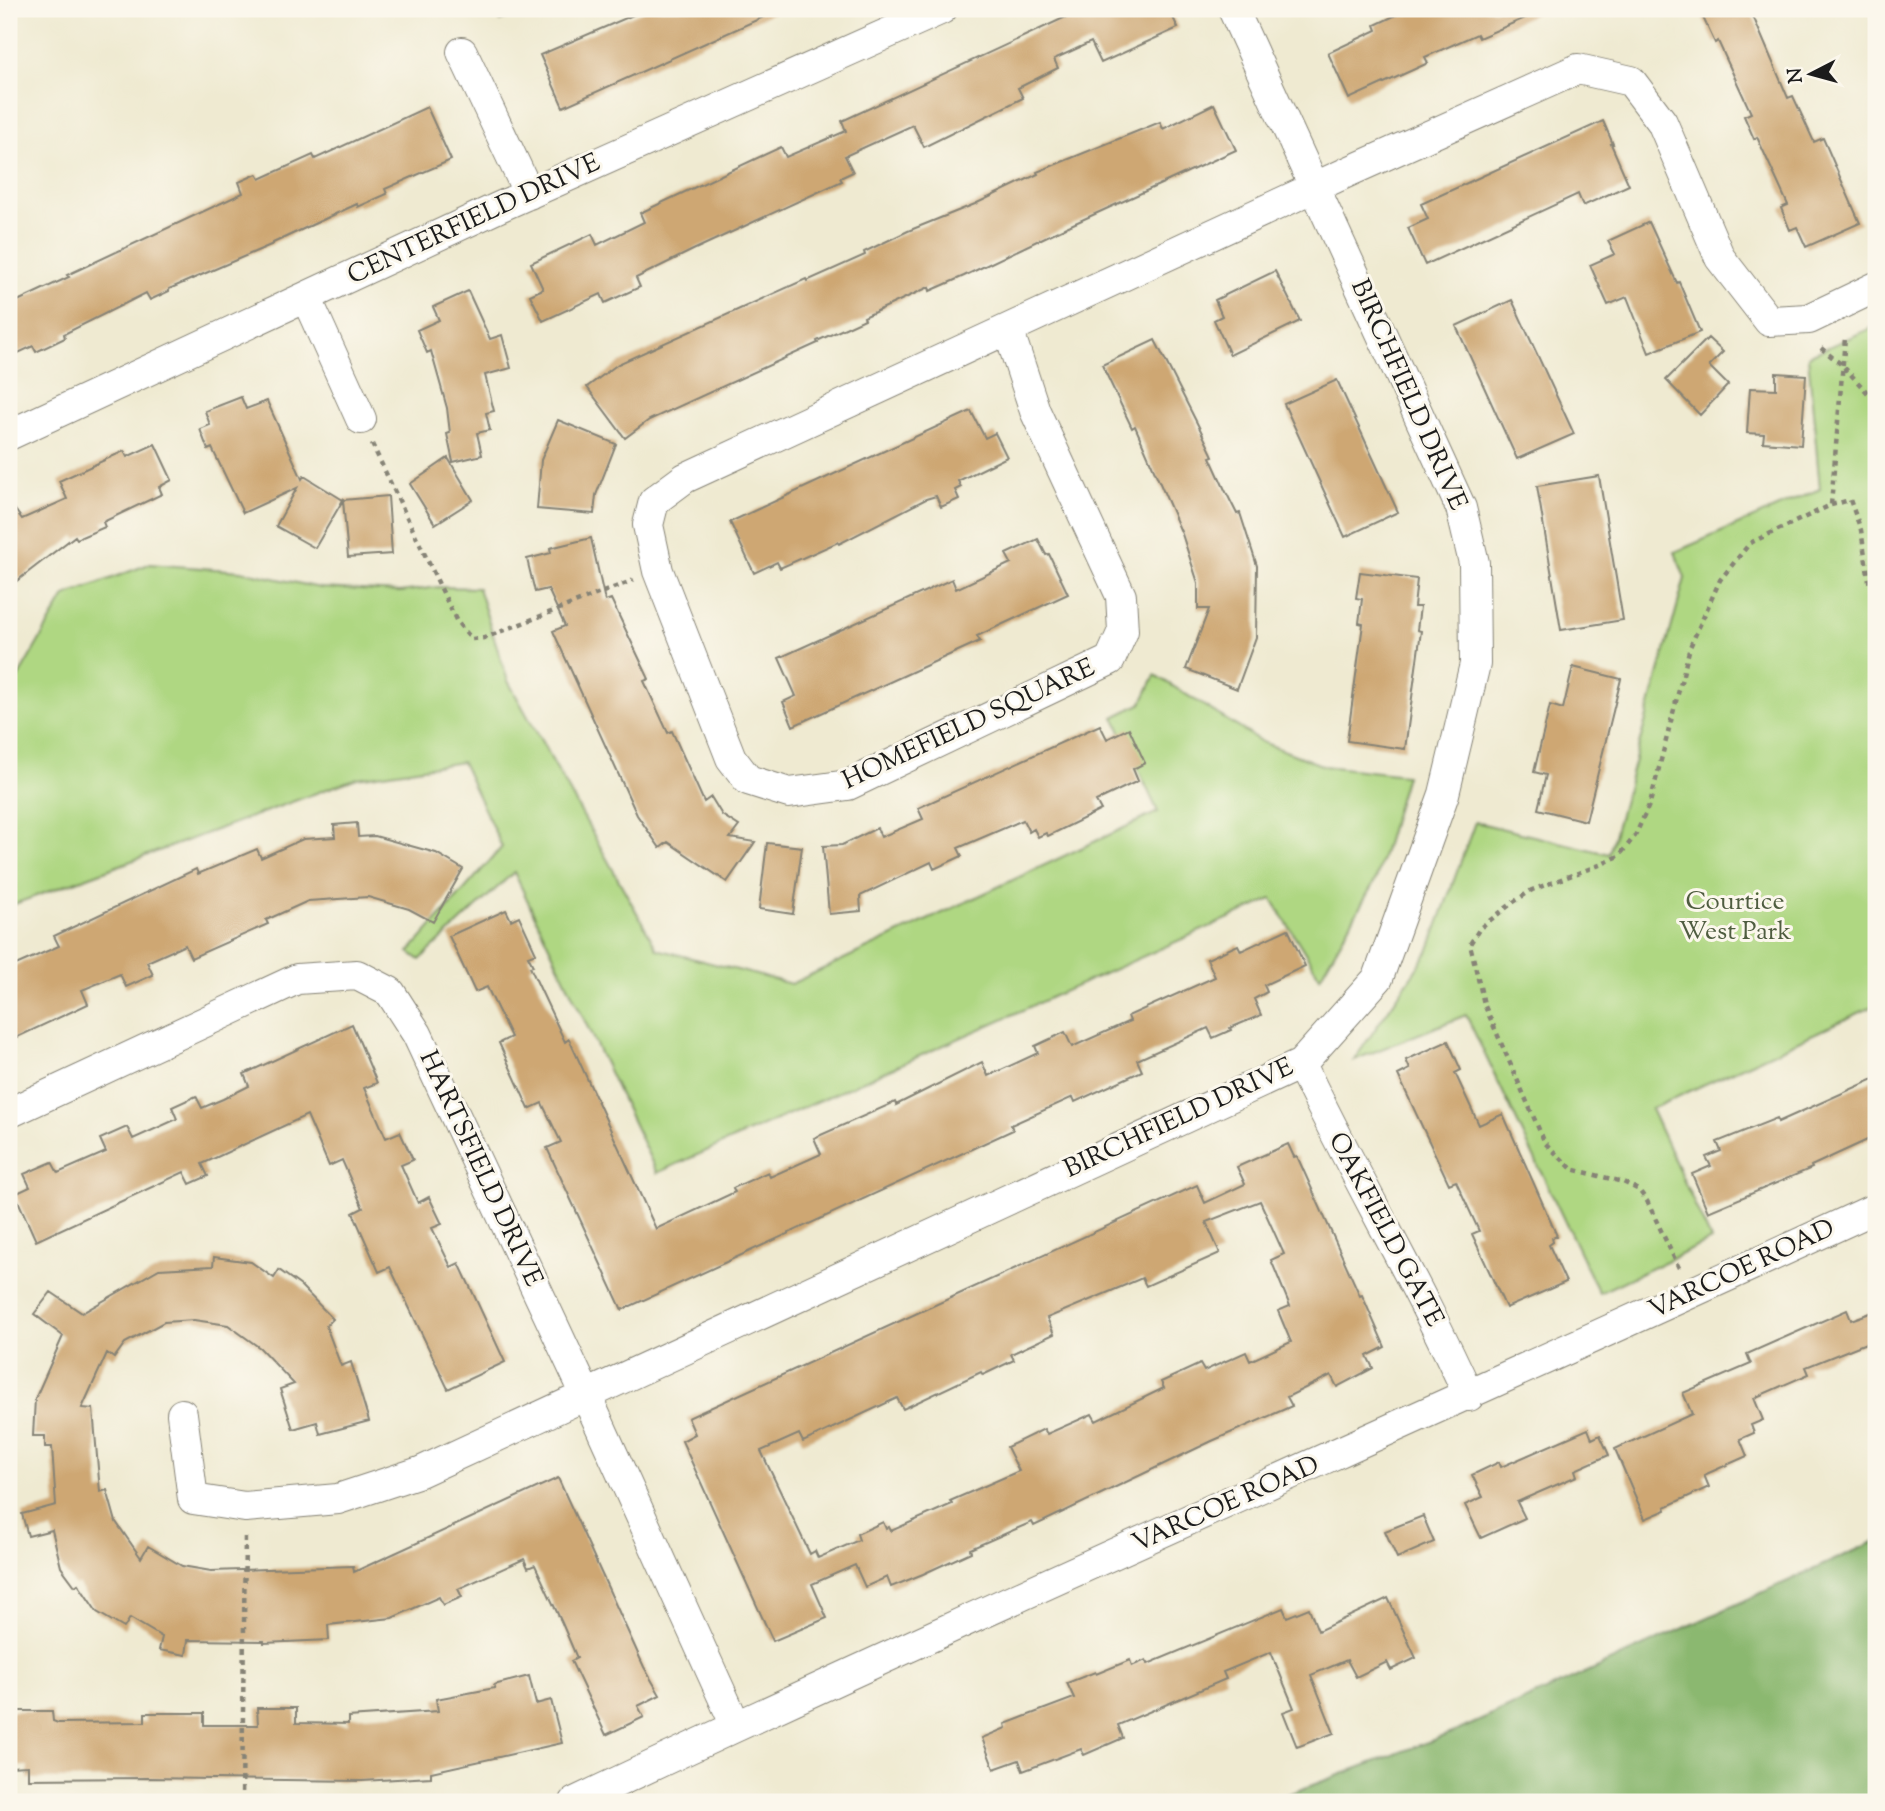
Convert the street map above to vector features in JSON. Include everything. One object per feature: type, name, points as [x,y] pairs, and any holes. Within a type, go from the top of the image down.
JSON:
[{"type":"street","name":"CENTERFIELD DRIVE","points":[[9,435],[529,194],[942,9]]},
{"type":"street","name":"BIRCHFIELD DRIVE","points":[[182,1414],[193,1499],[245,1507],[338,1499],[420,1472],[1301,1064],[1378,978],[1444,794],[1475,664],[1474,563],[1461,508],[1233,9]]},
{"type":"street","points":[[462,52],[529,194]]},
{"type":"street","name":"HOMEFIELD SQUARE","points":[[1008,329],[1035,411],[1121,596],[1124,631],[1110,660],[848,785],[789,793],[748,780],[731,758],[658,571],[648,525],[654,501],[685,478],[1008,329],[1314,188],[1578,69],[1631,81],[1662,122],[1720,257],[1769,321],[1809,318],[1876,287]]},
{"type":"street","points":[[306,297],[360,419]]},
{"type":"street","name":"HARTSFIELD DRIVE","points":[[9,1112],[297,979],[357,975],[390,992],[417,1034],[586,1395],[736,1726]]},
{"type":"street","name":"OAKFIELD GATE","points":[[1301,1064],[1324,1113],[1447,1346],[1469,1395]]},
{"type":"street","name":"VARCOE ROAD","points":[[575,1802],[736,1726],[1876,1208]]},
{"type":"path","points":[[1831,505],[1845,338]]},
{"type":"path","points":[[1821,348],[1876,402]]},
{"type":"path","points":[[360,419],[457,622],[472,639],[484,638],[658,571]]},
{"type":"path","points":[[1691,1294],[1647,1201],[1639,1190],[1623,1182],[1572,1169],[1545,1143],[1484,1004],[1471,944],[1480,928],[1515,901],[1532,890],[1619,856],[1634,836],[1650,803],[1690,647],[1720,580],[1750,543],[1831,505],[1850,500],[1861,530],[1871,587]]},
{"type":"path","points":[[242,1802],[245,1507]]},
{"type":"green space","points":[[496,9],[526,9],[500,21]]},
{"type":"green space","name":"Courtice West Park","points":[[1876,326],[1876,1005],[1651,1109],[1711,1240],[1599,1293],[1466,1015],[1354,1060],[1428,952],[1475,822],[1609,854],[1685,578],[1675,552],[1820,489],[1808,356]]},
{"type":"green space","points":[[149,564],[241,571],[320,588],[400,592],[438,587],[478,588],[508,681],[657,949],[791,984],[1158,812],[1114,717],[1142,703],[1155,675],[1262,742],[1324,766],[1406,775],[1376,879],[1320,977],[1272,899],[657,1173],[514,872],[420,960],[409,952],[502,847],[462,762],[357,778],[9,906],[9,693],[65,596]]},
{"type":"green space","points":[[1876,1541],[1876,1802],[1267,1802],[1457,1731]]},
{"type":"building","points":[[647,9],[781,9],[563,107],[540,55]]},
{"type":"building","points":[[1083,9],[1169,9],[1178,28],[1101,63],[1091,42],[1054,59],[1058,68],[1018,88],[1023,98],[924,147],[913,125],[845,156],[853,172],[840,178],[842,181],[636,278],[640,287],[605,303],[601,294],[543,321],[530,295],[543,289],[531,263],[592,234],[597,245],[644,222],[640,213],[781,147],[786,157],[846,131],[842,121]]},
{"type":"building","points":[[1409,9],[1546,9],[1479,38],[1477,34],[1425,57],[1428,63],[1349,99],[1328,53],[1377,30],[1375,25]]},
{"type":"building","points":[[1699,9],[1750,9],[1788,98],[1793,96],[1814,142],[1823,138],[1860,223],[1806,247],[1797,227],[1790,230],[1781,208],[1788,205],[1757,137],[1754,139],[1744,116],[1751,113],[1718,41],[1715,43]]},
{"type":"building","points":[[1214,104],[1236,150],[964,276],[930,291],[929,287],[864,317],[865,319],[817,341],[818,343],[649,420],[625,438],[587,387],[618,364],[865,255],[864,252],[975,204],[1038,174],[1037,172],[1160,122],[1163,129]]},
{"type":"building","points":[[427,107],[451,160],[385,189],[387,194],[358,207],[357,204],[150,300],[146,293],[64,334],[65,338],[36,352],[33,346],[14,355],[9,344],[9,305],[243,193],[239,182],[257,174],[260,179],[313,155],[315,159]]},
{"type":"building","points":[[1603,121],[1629,185],[1583,206],[1578,194],[1425,265],[1408,228],[1428,219],[1421,204]]},
{"type":"building","points":[[1649,222],[1700,332],[1649,353],[1627,297],[1608,305],[1590,265],[1615,254],[1608,241]]},
{"type":"building","points":[[1275,271],[1300,321],[1230,355],[1214,320],[1222,316],[1215,300]]},
{"type":"building","points":[[468,291],[490,339],[502,335],[511,368],[485,375],[494,411],[486,413],[490,430],[477,433],[482,455],[453,462],[447,434],[450,433],[447,408],[431,351],[427,353],[417,330],[439,320],[433,307]]},
{"type":"building","points":[[1512,300],[1574,434],[1517,459],[1456,326]]},
{"type":"building","points":[[1708,338],[1723,352],[1709,366],[1728,385],[1700,415],[1666,380]]},
{"type":"building","points":[[1155,340],[1213,456],[1210,457],[1225,490],[1237,514],[1240,513],[1257,566],[1256,637],[1237,689],[1186,669],[1209,609],[1198,609],[1198,583],[1182,534],[1135,426],[1132,428],[1102,365]]},
{"type":"building","points":[[1776,373],[1806,375],[1801,445],[1763,442],[1764,434],[1747,433],[1750,388],[1776,389]]},
{"type":"building","points":[[1337,380],[1398,512],[1345,537],[1284,404]]},
{"type":"building","points":[[241,397],[246,409],[267,401],[302,479],[304,476],[343,500],[315,548],[276,526],[297,488],[243,513],[212,448],[208,450],[200,429],[210,425],[205,411]]},
{"type":"building","points":[[971,411],[985,438],[995,433],[1007,457],[958,481],[961,487],[955,490],[959,499],[941,507],[936,496],[926,499],[839,544],[838,542],[780,568],[777,562],[754,573],[730,522]]},
{"type":"building","points":[[558,420],[616,444],[596,495],[594,514],[537,509],[541,460]]},
{"type":"building","points":[[155,444],[172,480],[159,487],[162,494],[103,522],[105,527],[77,539],[75,536],[9,587],[9,502],[22,519],[67,499],[59,481],[124,451],[127,457]]},
{"type":"building","points":[[448,458],[473,500],[435,524],[410,484]]},
{"type":"building","points":[[1599,476],[1623,620],[1561,630],[1537,486]]},
{"type":"building","points":[[388,496],[392,554],[348,557],[343,500]]},
{"type":"building","points":[[591,538],[605,601],[611,599],[649,679],[644,681],[668,733],[672,731],[704,802],[711,797],[722,815],[739,826],[730,838],[755,842],[727,882],[668,842],[660,848],[637,815],[553,631],[565,626],[548,589],[535,592],[527,559],[551,553],[550,548]]},
{"type":"building","points":[[1038,539],[1046,555],[1049,554],[1068,594],[977,636],[980,641],[793,726],[783,702],[796,696],[779,658],[952,579],[956,589],[1011,563],[1006,554]]},
{"type":"building","points":[[1360,572],[1417,579],[1414,607],[1420,607],[1417,630],[1421,631],[1405,749],[1347,741],[1363,624],[1359,623],[1362,599],[1356,598]]},
{"type":"building","points":[[1573,667],[1621,679],[1586,821],[1538,809],[1546,775],[1534,772],[1550,705],[1563,709]]},
{"type":"building","points":[[1100,725],[1107,739],[1129,728],[1145,763],[1133,769],[1138,781],[1096,801],[1101,810],[1048,836],[1046,833],[1038,837],[1034,829],[1029,832],[1023,820],[958,848],[962,856],[934,869],[931,862],[860,896],[861,911],[829,914],[823,846],[842,845],[877,828],[881,837],[923,819],[918,808]]},
{"type":"building","points":[[357,823],[358,837],[375,836],[436,853],[463,869],[433,922],[409,909],[368,897],[308,901],[266,920],[268,924],[191,958],[185,945],[147,962],[153,975],[126,987],[120,974],[82,990],[88,1004],[9,1041],[9,968],[59,946],[54,936],[196,869],[198,874],[257,849],[261,858],[303,839],[335,837],[334,825]]},
{"type":"building","points":[[767,843],[802,847],[793,914],[759,909]]},
{"type":"building","points":[[506,910],[511,920],[519,916],[536,953],[528,956],[533,966],[530,967],[565,1042],[569,1039],[656,1229],[735,1192],[733,1188],[768,1172],[770,1177],[821,1154],[814,1138],[895,1102],[896,1105],[982,1062],[988,1076],[1038,1053],[1035,1046],[1065,1032],[1072,1047],[1130,1021],[1128,1016],[1215,977],[1207,959],[1238,945],[1241,951],[1288,929],[1305,966],[1264,985],[1267,992],[1254,999],[1261,1015],[1213,1038],[1208,1028],[1137,1060],[1142,1071],[1075,1102],[1073,1097],[1011,1125],[1013,1130],[622,1310],[547,1148],[561,1142],[542,1103],[529,1109],[499,1043],[511,1037],[487,987],[475,992],[449,936]]},
{"type":"building","points":[[352,1024],[377,1083],[364,1088],[386,1138],[400,1132],[413,1160],[401,1165],[418,1203],[429,1197],[442,1224],[432,1228],[451,1267],[459,1263],[505,1362],[448,1389],[390,1267],[379,1272],[353,1213],[363,1208],[342,1160],[329,1166],[307,1115],[202,1164],[208,1176],[190,1184],[184,1172],[36,1241],[15,1194],[30,1187],[24,1174],[52,1162],[58,1173],[106,1152],[100,1139],[127,1127],[133,1139],[177,1119],[172,1107],[196,1096],[202,1108],[223,1099],[249,1086],[244,1074]]},
{"type":"building","points":[[1448,1041],[1461,1070],[1455,1073],[1479,1125],[1503,1114],[1557,1236],[1552,1238],[1553,1242],[1549,1245],[1566,1282],[1506,1308],[1472,1234],[1479,1231],[1456,1181],[1449,1184],[1398,1075],[1410,1069],[1406,1060]]},
{"type":"building","points":[[1876,1078],[1876,1136],[1811,1166],[1812,1168],[1708,1212],[1692,1174],[1711,1166],[1706,1157],[1721,1151],[1717,1142],[1777,1118],[1778,1122]]},
{"type":"building","points":[[1288,1144],[1294,1157],[1297,1156],[1385,1347],[1367,1356],[1373,1368],[1337,1387],[1331,1375],[1287,1397],[1292,1406],[1034,1526],[1032,1522],[891,1587],[887,1577],[865,1587],[855,1565],[812,1584],[827,1618],[773,1641],[682,1441],[695,1434],[688,1418],[1197,1185],[1205,1203],[1245,1184],[1237,1167]],"holes":[[[1260,1201],[1284,1254],[1271,1260],[1290,1306],[1278,1311],[1291,1342],[1250,1361],[1246,1352],[1204,1371],[1200,1364],[1161,1382],[1164,1388],[1096,1421],[1092,1414],[1047,1434],[1044,1429],[1007,1447],[1019,1471],[950,1501],[952,1504],[891,1531],[889,1527],[886,1529],[883,1522],[857,1534],[859,1540],[818,1558],[815,1551],[810,1554],[761,1451],[799,1434],[803,1442],[897,1398],[903,1409],[981,1372],[983,1375],[1014,1360],[1011,1354],[1054,1334],[1047,1318],[1142,1278],[1146,1286],[1220,1253],[1206,1222]]]},
{"type":"building","points":[[214,1257],[251,1262],[274,1278],[279,1270],[301,1286],[333,1319],[326,1326],[341,1366],[351,1362],[369,1421],[320,1434],[317,1422],[293,1429],[280,1389],[294,1384],[260,1348],[228,1325],[194,1320],[164,1322],[125,1343],[114,1358],[107,1353],[82,1408],[93,1409],[100,1492],[107,1490],[116,1522],[141,1558],[148,1546],[182,1566],[211,1571],[353,1566],[354,1572],[558,1478],[644,1667],[660,1695],[638,1706],[644,1717],[606,1735],[571,1661],[577,1658],[535,1565],[528,1568],[524,1559],[458,1589],[462,1597],[443,1605],[439,1597],[392,1618],[328,1625],[329,1640],[264,1643],[188,1640],[186,1655],[159,1650],[162,1637],[130,1618],[124,1628],[97,1612],[78,1584],[75,1586],[61,1567],[52,1530],[28,1536],[22,1514],[56,1505],[52,1447],[45,1447],[45,1436],[33,1436],[35,1399],[63,1336],[34,1314],[51,1292],[82,1313],[159,1269],[213,1266]]},
{"type":"building","points":[[1847,1310],[1851,1320],[1876,1311],[1876,1339],[1806,1367],[1809,1374],[1754,1398],[1763,1420],[1751,1425],[1754,1433],[1740,1439],[1747,1456],[1704,1475],[1709,1487],[1645,1519],[1615,1449],[1692,1414],[1683,1393],[1751,1364],[1747,1354]]},
{"type":"building","points":[[1588,1429],[1592,1439],[1600,1435],[1609,1455],[1575,1470],[1577,1476],[1517,1502],[1525,1518],[1481,1538],[1465,1505],[1483,1497],[1472,1475],[1499,1462],[1501,1467]]},
{"type":"building","points":[[1423,1516],[1434,1542],[1397,1558],[1385,1531]]},
{"type":"building","points":[[1388,1598],[1416,1658],[1391,1670],[1387,1662],[1356,1677],[1347,1660],[1311,1675],[1334,1733],[1297,1747],[1283,1712],[1294,1708],[1271,1652],[1223,1672],[1226,1679],[1118,1725],[1123,1738],[1084,1755],[1081,1749],[1023,1771],[1019,1760],[994,1769],[982,1738],[1006,1728],[1005,1724],[1074,1698],[1067,1683],[1130,1660],[1132,1666],[1146,1660],[1148,1664],[1283,1608],[1287,1617],[1309,1608],[1318,1631]]},
{"type":"building","points":[[529,1676],[536,1704],[551,1700],[562,1743],[431,1772],[431,1777],[362,1781],[28,1779],[28,1766],[9,1767],[9,1711],[52,1711],[53,1721],[58,1723],[145,1722],[145,1713],[204,1713],[204,1725],[258,1725],[257,1708],[296,1708],[296,1723],[348,1724],[348,1717],[438,1711],[436,1699],[495,1688],[494,1685]]}]
